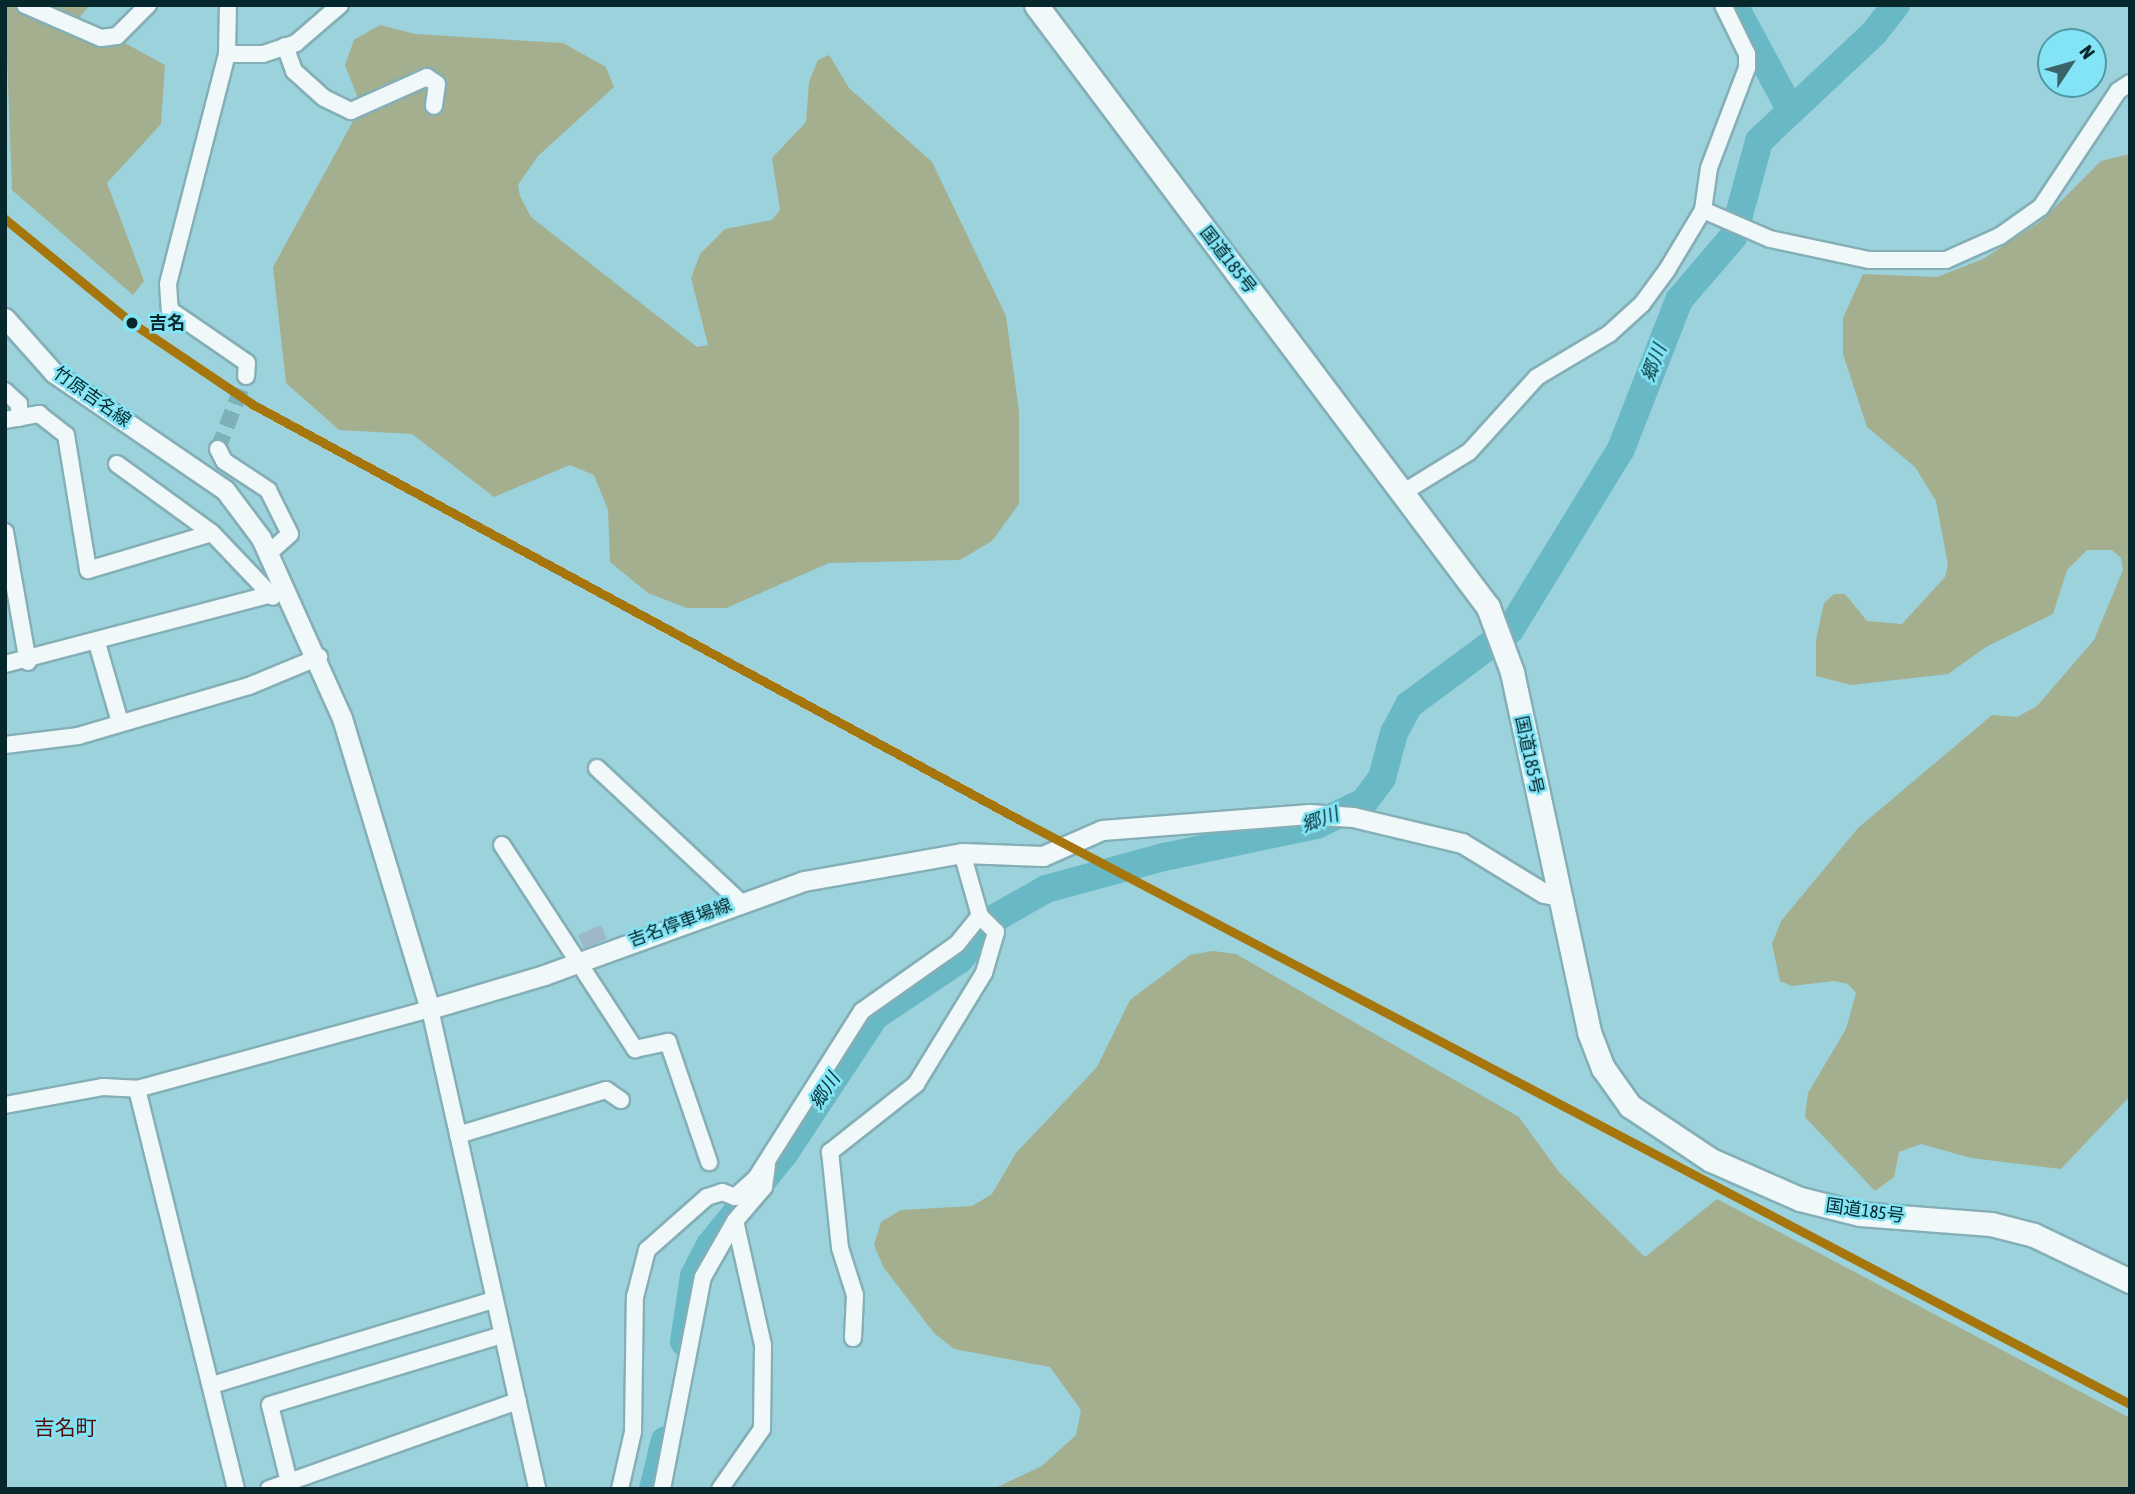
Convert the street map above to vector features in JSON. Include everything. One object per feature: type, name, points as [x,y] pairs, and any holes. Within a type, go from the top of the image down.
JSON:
[{"type":"highway","name":"国道185号","points":[[1035,5],[1404,492],[1493,619],[1505,649],[1596,1055],[1614,1086],[1645,1119],[1712,1160],[1800,1199],[1860,1213],[1991,1224],[2034,1235],[2130,1281]]},
{"type":"main road","name":"竹原吉名線","points":[[5,318],[54,373],[225,490],[269,553]]},
{"type":"main road","points":[[269,553],[279,593],[319,657],[370,803],[430,1009]]},
{"type":"main road","name":"吉名停車場線","points":[[430,1009],[582,960],[739,901],[827,876],[962,853],[1043,856],[1102,830],[1345,816],[1462,843],[1544,893],[1559,896]]},
{"type":"street","points":[[25,5],[101,38],[117,36],[148,5]]},
{"type":"street","points":[[228,5],[227,54],[168,284],[170,310],[247,363],[246,376]]},
{"type":"street","points":[[227,54],[263,54],[285,47],[321,27],[340,5]]},
{"type":"street","points":[[1404,492],[1469,452],[1537,377],[1597,343],[1642,304],[1703,210],[1709,168],[1747,68],[1747,54],[1725,7]]},
{"type":"street","points":[[285,47],[294,71],[324,98],[351,111],[427,77],[437,84],[434,106]]},
{"type":"street","points":[[1703,210],[1730,219],[1748,230],[1869,260],[1935,261],[1968,253],[2041,207],[2118,91],[2130,83]]},
{"type":"street","points":[[5,391],[19,404],[12,419]]},
{"type":"street","points":[[12,419],[39,414],[66,435],[88,570],[212,533]]},
{"type":"street","points":[[218,449],[224,461],[268,490],[290,534],[269,553]]},
{"type":"street","points":[[117,464],[212,533],[279,593]]},
{"type":"street","points":[[5,532],[9,579],[28,662]]},
{"type":"street","points":[[5,664],[28,662],[279,593]]},
{"type":"street","points":[[97,643],[120,722]]},
{"type":"street","points":[[5,745],[78,736],[249,686],[319,657]]},
{"type":"street","points":[[597,768],[739,901]]},
{"type":"street","points":[[502,845],[582,960],[635,1049],[668,1042],[709,1162]]},
{"type":"street","points":[[853,1338],[855,1295],[840,1248],[830,1152],[916,1084],[934,1061],[984,973],[996,932],[985,922],[962,853]]},
{"type":"street","points":[[662,1489],[703,1277],[862,1011],[985,922]]},
{"type":"street","points":[[5,1105],[103,1087],[137,1089],[430,1009],[537,1489]]},
{"type":"street","points":[[137,1089],[236,1489]]},
{"type":"street","points":[[458,1135],[606,1090],[621,1100]]},
{"type":"street","points":[[620,1489],[636,1401],[639,1264],[688,1209],[722,1192],[735,1197],[766,1171]]},
{"type":"street","points":[[720,1489],[762,1429],[763,1345],[735,1221]]},
{"type":"street","points":[[212,1385],[494,1300]]},
{"type":"street","points":[[289,1482],[270,1405],[502,1335]]},
{"type":"street","points":[[269,1489],[518,1401]]},
{"type":"green space","points":[[5,5],[90,5],[79,18],[165,65],[161,124],[107,183],[144,281],[133,295],[12,190]]},
{"type":"green space","points":[[380,25],[415,34],[563,43],[606,67],[614,87],[538,156],[518,185],[520,196],[531,217],[697,347],[708,345],[691,278],[700,254],[725,229],[772,220],[780,210],[772,158],[806,122],[809,82],[818,60],[829,55],[849,88],[932,162],[1006,316],[1019,411],[1019,504],[992,541],[960,560],[829,563],[726,608],[687,608],[648,593],[610,562],[608,510],[594,475],[570,465],[494,497],[412,434],[339,430],[286,383],[273,267],[357,114],[359,101],[345,65],[354,40]]},
{"type":"green space","points":[[2130,154],[2130,1096],[2061,1169],[1971,1158],[1921,1144],[1899,1152],[1894,1177],[1875,1191],[1805,1117],[1808,1093],[1846,1029],[1856,993],[1848,984],[1834,981],[1792,986],[1780,981],[1772,944],[1781,921],[1858,828],[1992,715],[2017,717],[2037,706],[2094,640],[2123,570],[2121,558],[2112,550],[2087,550],[2067,570],[2053,614],[1986,647],[1948,674],[1851,685],[1816,676],[1816,640],[1824,603],[1834,594],[1845,594],[1867,621],[1902,624],[1945,577],[1948,565],[1936,501],[1915,467],[1867,427],[1843,354],[1843,318],[1863,274],[1937,277],[1983,259],[2040,222],[2101,161]]},
{"type":"green space","points":[[1213,951],[1236,954],[1519,1117],[1559,1172],[1645,1257],[1717,1199],[2130,1418],[2130,1489],[993,1489],[1042,1466],[1076,1435],[1081,1410],[1050,1367],[954,1349],[934,1333],[884,1268],[874,1245],[881,1222],[901,1210],[972,1206],[992,1194],[1016,1153],[1097,1067],[1130,1000],[1190,955]]},
{"type":"building","points":[[601,925],[607,939],[584,949],[578,935]]},
{"type":"waterway","points":[[1734,5],[1789,107]]},
{"type":"waterway","name":"郷川","points":[[684,1342],[694,1276],[710,1245],[784,1154],[875,1016],[960,959],[995,918],[1046,889],[1164,857],[1316,825],[1364,802],[1382,778],[1394,733],[1409,705],[1510,630],[1621,449],[1679,300],[1733,237],[1759,141],[1874,33],[1896,5]]},
{"type":"waterway","name":"郷川","points":[[653,1489],[665,1440]]},
{"type":"tunnel","points":[[218,449],[246,376]]},
{"type":"transit line","points":[[5,219],[132,323],[252,404],[1018,819],[2130,1404]]},
{"type":"place","name":"吉名","points":[[132,323]]},
{"type":"district","name":"吉名町","points":[[65,1427]]}]
